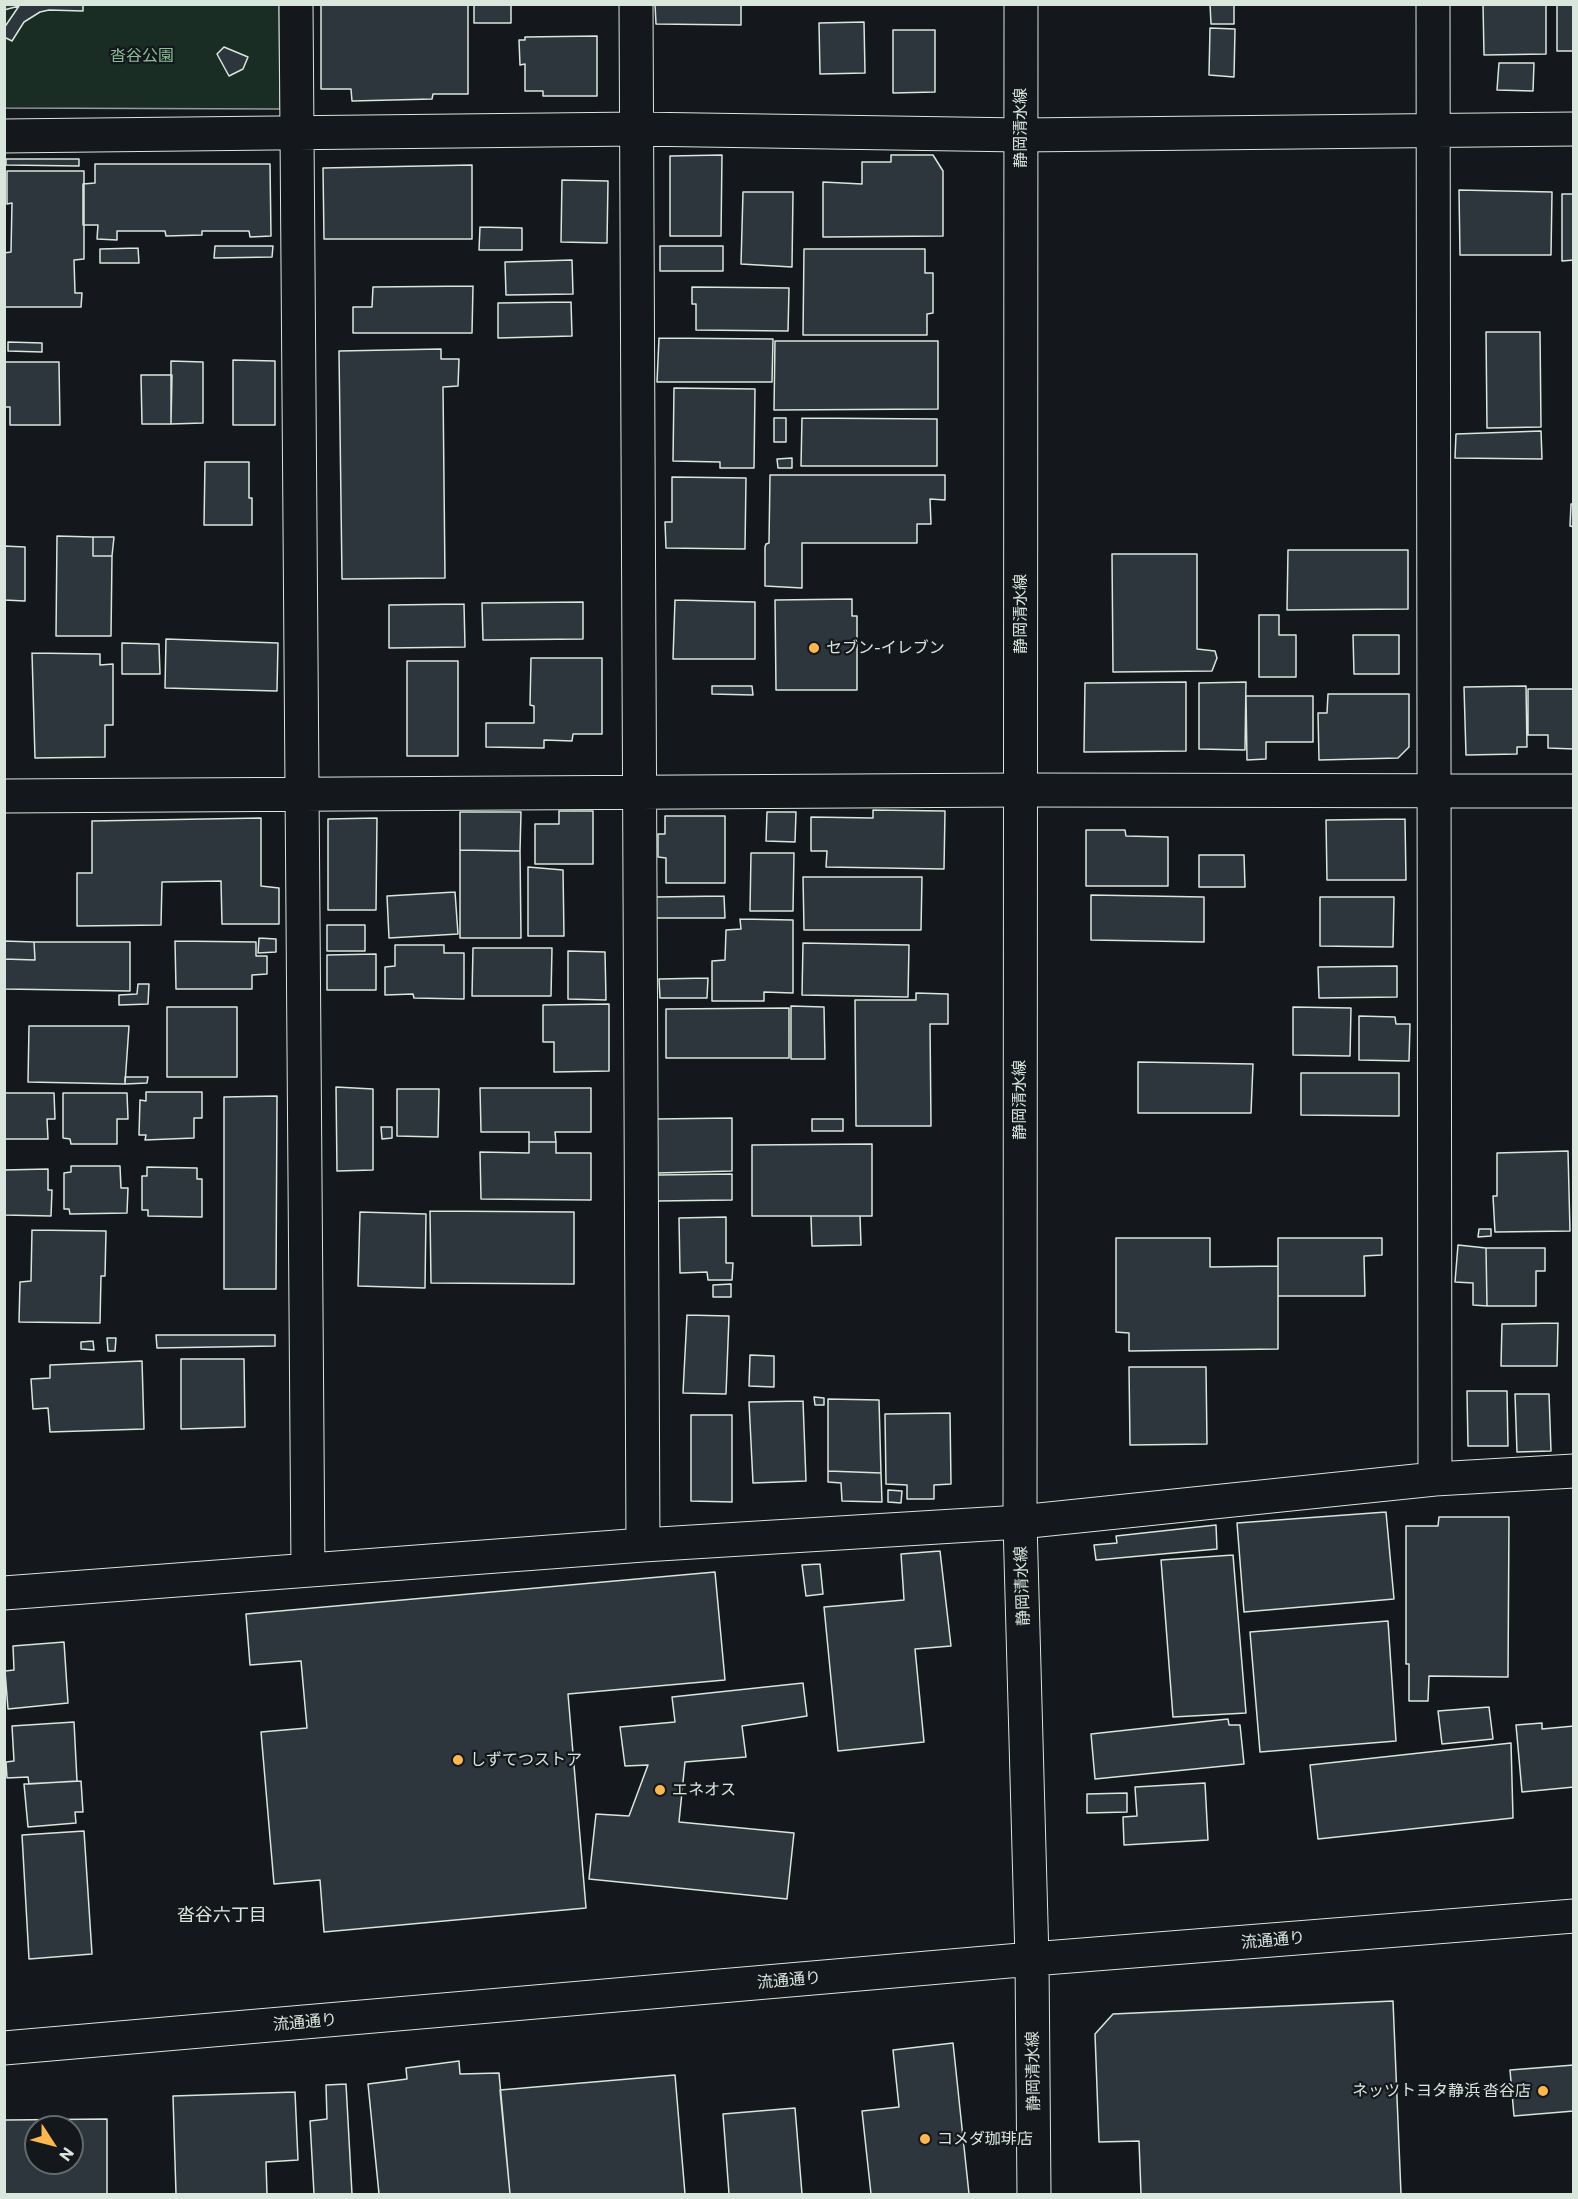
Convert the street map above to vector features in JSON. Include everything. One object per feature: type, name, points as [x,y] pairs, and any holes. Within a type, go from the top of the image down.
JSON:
[{"type":"street","points":[[296,4],[308,1570]]},
{"type":"street","points":[[636,4],[643,1545]]},
{"type":"street","name":"静岡清水線","points":[[1021,4],[1020,1522],[1032,1959],[1034,2194]]},
{"type":"street","points":[[1433,4],[1435,1479]]},
{"type":"street","points":[[4,136],[637,129],[1021,135],[1574,129]]},
{"type":"street","points":[[4,796],[1021,790],[1574,791]]},
{"type":"street","points":[[4,1593],[643,1545],[1020,1522],[1435,1479],[1574,1471]]},
{"type":"street","name":"流通通り","points":[[4,2048],[1032,1959],[1574,1916]]},
{"type":"green space","name":"沓谷公園","points":[[5,5],[279,5],[280,109],[5,108]]},
{"type":"building","points":[[4,4],[83,4],[83,11],[40,12],[24,22],[12,41],[4,37],[4,28],[19,6],[4,10]]},
{"type":"building","points":[[321,4],[468,4],[468,94],[433,94],[432,99],[352,101],[351,89],[321,89]]},
{"type":"building","points":[[474,4],[511,4],[511,23],[474,23]]},
{"type":"building","points":[[655,4],[741,4],[741,25],[656,24]]},
{"type":"building","points":[[1210,4],[1234,4],[1234,24],[1211,24]]},
{"type":"building","points":[[1483,4],[1546,4],[1546,54],[1484,55]]},
{"type":"building","points":[[1557,4],[1574,4],[1574,51],[1557,51]]},
{"type":"building","points":[[864,22],[865,73],[820,74],[819,23]]},
{"type":"building","points":[[1210,28],[1235,29],[1234,77],[1209,75]]},
{"type":"building","points":[[893,30],[935,30],[935,92],[893,93]]},
{"type":"building","points":[[597,36],[597,96],[543,96],[543,91],[525,91],[525,64],[520,65],[519,40],[525,40],[525,37]]},
{"type":"building","points":[[224,47],[248,57],[243,69],[229,76],[217,54]]},
{"type":"building","points":[[1499,63],[1534,63],[1533,91],[1497,90]]},
{"type":"building","points":[[722,155],[721,236],[670,236],[670,156]]},
{"type":"building","points":[[891,155],[933,155],[943,171],[943,236],[823,237],[823,182],[862,184],[862,162],[891,162]]},
{"type":"building","points":[[6,159],[79,159],[79,166],[6,165]]},
{"type":"building","points":[[95,164],[270,164],[271,236],[250,237],[249,231],[202,231],[202,235],[166,236],[165,231],[117,231],[117,240],[97,239],[98,225],[83,225],[83,184],[95,183]]},
{"type":"building","points":[[472,165],[472,239],[324,239],[323,168]]},
{"type":"building","points":[[7,171],[84,171],[84,259],[74,260],[75,293],[82,293],[81,307],[4,307],[4,253],[11,252],[12,203],[7,204]]},
{"type":"building","points":[[562,180],[608,181],[607,243],[561,242]]},
{"type":"building","points":[[1459,190],[1552,192],[1551,255],[1460,255]]},
{"type":"building","points":[[743,192],[793,192],[792,267],[741,264]]},
{"type":"building","points":[[1562,194],[1574,194],[1574,260],[1562,261]]},
{"type":"building","points":[[480,227],[522,228],[522,250],[479,250]]},
{"type":"building","points":[[215,246],[273,246],[272,257],[214,258]]},
{"type":"building","points":[[660,246],[723,246],[723,271],[660,271]]},
{"type":"building","points":[[138,248],[139,263],[100,263],[100,249]]},
{"type":"building","points":[[804,249],[925,249],[925,273],[933,273],[933,313],[927,314],[927,335],[803,335]]},
{"type":"building","points":[[572,260],[573,294],[506,295],[505,262]]},
{"type":"building","points":[[473,286],[472,333],[353,333],[353,307],[372,307],[373,287]]},
{"type":"building","points":[[692,287],[789,288],[788,331],[696,330],[696,304],[692,304]]},
{"type":"building","points":[[571,302],[572,336],[498,338],[498,303]]},
{"type":"building","points":[[1486,332],[1540,332],[1541,427],[1487,428]]},
{"type":"building","points":[[659,338],[773,339],[772,382],[657,382]]},
{"type":"building","points":[[775,341],[938,341],[938,409],[774,410]]},
{"type":"building","points":[[8,342],[42,343],[42,352],[8,351]]},
{"type":"building","points":[[441,349],[441,359],[459,359],[458,386],[443,387],[445,578],[342,579],[339,351]]},
{"type":"building","points":[[233,360],[275,361],[275,425],[233,425]]},
{"type":"building","points":[[171,361],[203,362],[203,423],[171,424]]},
{"type":"building","points":[[4,362],[59,362],[60,425],[10,425],[10,407],[4,407]]},
{"type":"building","points":[[141,375],[172,375],[171,424],[142,424]]},
{"type":"building","points":[[674,388],[755,389],[754,468],[720,468],[720,462],[673,461]]},
{"type":"building","points":[[774,418],[786,418],[786,442],[774,442]]},
{"type":"building","points":[[802,418],[937,419],[937,466],[801,466]]},
{"type":"building","points":[[1541,431],[1542,459],[1455,458],[1456,434]]},
{"type":"building","points":[[792,458],[792,468],[778,468],[777,459]]},
{"type":"building","points":[[205,462],[249,462],[252,525],[204,525]]},
{"type":"building","points":[[770,475],[945,475],[945,500],[930,499],[931,524],[917,524],[917,543],[802,543],[802,588],[765,586],[765,547],[769,543]]},
{"type":"building","points":[[672,477],[746,478],[745,549],[666,548],[665,522],[672,522]]},
{"type":"building","points":[[1571,504],[1574,504],[1574,527],[1570,526]]},
{"type":"building","points":[[57,536],[93,537],[93,556],[112,556],[111,636],[56,636]]},
{"type":"building","points":[[93,537],[114,537],[112,556],[93,556]]},
{"type":"building","points":[[4,546],[25,547],[25,601],[4,600]]},
{"type":"building","points":[[1288,550],[1408,550],[1408,609],[1287,610]]},
{"type":"building","points":[[1112,554],[1197,554],[1197,649],[1215,651],[1217,658],[1212,671],[1113,672]]},
{"type":"building","points":[[852,599],[852,616],[857,616],[857,690],[776,690],[775,600]]},
{"type":"building","points":[[675,600],[755,602],[755,659],[673,659]]},
{"type":"building","points":[[583,602],[583,639],[483,640],[482,603]]},
{"type":"building","points":[[464,604],[465,647],[389,648],[389,605]]},
{"type":"building","points":[[1259,615],[1279,615],[1279,635],[1296,635],[1296,677],[1259,677]]},
{"type":"building","points":[[1353,635],[1399,635],[1399,674],[1354,674]]},
{"type":"building","points":[[166,639],[278,643],[277,691],[165,688]]},
{"type":"building","points":[[122,643],[159,644],[160,674],[122,674]]},
{"type":"building","points":[[32,653],[100,654],[100,665],[113,664],[113,725],[105,725],[105,757],[35,758]]},
{"type":"building","points":[[531,658],[602,658],[602,734],[573,734],[572,741],[544,740],[544,748],[486,747],[486,723],[534,723],[534,706],[530,705]]},
{"type":"building","points":[[407,661],[458,661],[458,756],[407,756]]},
{"type":"building","points":[[1186,682],[1186,751],[1084,752],[1085,683]]},
{"type":"building","points":[[1246,682],[1245,750],[1199,749],[1199,683]]},
{"type":"building","points":[[712,686],[752,686],[753,695],[712,694]]},
{"type":"building","points":[[1526,686],[1527,747],[1517,747],[1517,754],[1466,755],[1464,687]]},
{"type":"building","points":[[1528,689],[1574,689],[1574,749],[1548,748],[1548,735],[1528,735]]},
{"type":"building","points":[[1328,694],[1409,694],[1409,747],[1398,758],[1319,760],[1318,713],[1327,713]]},
{"type":"building","points":[[1246,696],[1313,696],[1313,742],[1266,742],[1266,759],[1247,760]]},
{"type":"building","points":[[873,810],[945,811],[944,869],[826,867],[827,851],[811,851],[811,817],[873,818]]},
{"type":"building","points":[[559,811],[593,811],[593,864],[535,864],[535,824],[559,824]]},
{"type":"building","points":[[460,812],[521,812],[520,851],[460,850]]},
{"type":"building","points":[[767,812],[796,812],[795,842],[766,841]]},
{"type":"building","points":[[665,816],[725,816],[725,883],[666,883],[666,858],[658,857],[658,834],[665,834]]},
{"type":"building","points":[[261,818],[261,886],[279,888],[279,924],[222,924],[221,881],[162,882],[161,925],[77,926],[77,873],[92,873],[92,821]]},
{"type":"building","points":[[377,818],[376,910],[328,910],[328,819]]},
{"type":"building","points":[[1405,819],[1406,880],[1327,880],[1326,820]]},
{"type":"building","points":[[1086,830],[1125,830],[1126,836],[1168,837],[1168,886],[1086,886]]},
{"type":"building","points":[[460,850],[520,851],[521,938],[460,938]]},
{"type":"building","points":[[751,853],[794,853],[793,911],[750,911]]},
{"type":"building","points":[[1199,855],[1244,855],[1245,887],[1199,887]]},
{"type":"building","points":[[528,867],[563,870],[564,936],[528,936]]},
{"type":"building","points":[[803,877],[922,877],[921,930],[804,930]]},
{"type":"building","points":[[455,892],[458,934],[389,938],[387,896]]},
{"type":"building","points":[[1091,895],[1204,897],[1204,942],[1091,940]]},
{"type":"building","points":[[724,896],[725,918],[655,918],[655,897]]},
{"type":"building","points":[[1320,897],[1394,897],[1393,947],[1320,946]]},
{"type":"building","points":[[740,919],[793,920],[793,993],[764,992],[764,1001],[712,1001],[712,961],[725,960],[726,930],[741,929]]},
{"type":"building","points":[[327,925],[365,925],[365,951],[327,951]]},
{"type":"building","points":[[259,938],[276,939],[276,952],[258,953]]},
{"type":"building","points":[[4,941],[34,942],[35,960],[4,959]]},
{"type":"building","points":[[175,941],[256,942],[256,956],[267,956],[267,974],[252,975],[252,989],[176,989]]},
{"type":"building","points":[[34,942],[130,942],[130,991],[4,989],[4,959],[35,960]]},
{"type":"building","points":[[803,943],[909,945],[908,997],[802,995]]},
{"type":"building","points":[[395,945],[444,945],[444,953],[464,953],[464,999],[414,998],[413,994],[385,995],[385,967],[395,966]]},
{"type":"building","points":[[473,948],[552,948],[551,996],[472,996]]},
{"type":"building","points":[[568,951],[605,952],[606,1000],[568,999]]},
{"type":"building","points":[[376,954],[376,990],[327,990],[327,955]]},
{"type":"building","points":[[1397,966],[1397,997],[1319,998],[1318,967]]},
{"type":"building","points":[[708,978],[707,998],[660,998],[659,979]]},
{"type":"building","points":[[138,984],[149,984],[148,1004],[119,1005],[119,995],[137,994]]},
{"type":"building","points":[[916,993],[948,994],[948,1024],[930,1024],[931,1126],[856,1126],[855,1000],[916,1000]]},
{"type":"building","points":[[609,1004],[609,1071],[554,1072],[554,1042],[543,1042],[543,1005]]},
{"type":"building","points":[[791,1006],[824,1007],[825,1059],[791,1059]]},
{"type":"building","points":[[167,1007],[237,1007],[237,1077],[167,1077]]},
{"type":"building","points":[[1293,1007],[1351,1008],[1350,1056],[1293,1055]]},
{"type":"building","points":[[789,1008],[789,1058],[666,1058],[666,1009]]},
{"type":"building","points":[[1359,1016],[1395,1017],[1396,1024],[1410,1024],[1409,1061],[1359,1060]]},
{"type":"building","points":[[29,1026],[129,1026],[125,1084],[28,1082]]},
{"type":"building","points":[[1138,1062],[1253,1064],[1251,1113],[1138,1113]]},
{"type":"building","points":[[1301,1073],[1399,1073],[1399,1116],[1301,1115]]},
{"type":"building","points":[[125,1077],[148,1077],[147,1083],[125,1084]]},
{"type":"building","points":[[336,1087],[373,1089],[373,1170],[337,1171]]},
{"type":"building","points":[[480,1088],[591,1088],[591,1132],[555,1132],[556,1142],[529,1142],[529,1132],[481,1132]]},
{"type":"building","points":[[397,1089],[439,1089],[438,1137],[397,1136]]},
{"type":"building","points":[[146,1092],[202,1092],[202,1118],[194,1118],[194,1138],[145,1140],[146,1135],[139,1135],[140,1100],[146,1101]]},
{"type":"building","points":[[4,1093],[54,1093],[55,1119],[47,1119],[48,1139],[4,1139]]},
{"type":"building","points":[[63,1093],[127,1093],[128,1119],[117,1119],[117,1144],[71,1144],[70,1139],[63,1138]]},
{"type":"building","points":[[277,1096],[276,1289],[224,1289],[224,1097]]},
{"type":"building","points":[[732,1118],[732,1171],[657,1173],[656,1119]]},
{"type":"building","points":[[812,1119],[843,1119],[843,1131],[812,1131]]},
{"type":"building","points":[[381,1127],[392,1127],[392,1138],[382,1139]]},
{"type":"building","points":[[529,1142],[556,1142],[556,1153],[591,1153],[591,1200],[481,1199],[480,1152],[529,1153]]},
{"type":"building","points":[[872,1144],[872,1216],[752,1216],[752,1145]]},
{"type":"building","points":[[1568,1151],[1570,1231],[1495,1232],[1493,1196],[1497,1196],[1497,1153]]},
{"type":"building","points":[[71,1166],[120,1166],[121,1188],[128,1188],[127,1213],[70,1214],[69,1209],[64,1209],[64,1173],[71,1172]]},
{"type":"building","points":[[147,1167],[197,1168],[197,1179],[202,1179],[202,1217],[148,1216],[148,1210],[142,1210],[142,1176],[147,1176]]},
{"type":"building","points":[[48,1169],[48,1190],[52,1190],[51,1216],[4,1215],[4,1170]]},
{"type":"building","points":[[732,1174],[732,1200],[657,1201],[657,1175]]},
{"type":"building","points":[[430,1211],[574,1212],[574,1284],[431,1283]]},
{"type":"building","points":[[360,1212],[426,1214],[425,1288],[358,1286]]},
{"type":"building","points":[[811,1216],[860,1216],[861,1245],[812,1246]]},
{"type":"building","points":[[726,1217],[726,1263],[733,1263],[732,1280],[708,1280],[707,1272],[680,1273],[679,1218]]},
{"type":"building","points":[[1479,1229],[1491,1229],[1491,1236],[1478,1237]]},
{"type":"building","points":[[32,1230],[106,1231],[105,1276],[101,1276],[100,1323],[19,1322],[20,1282],[31,1281]]},
{"type":"building","points":[[1116,1238],[1210,1238],[1210,1267],[1278,1266],[1278,1349],[1129,1351],[1129,1333],[1116,1332]]},
{"type":"building","points":[[1278,1238],[1382,1238],[1382,1255],[1364,1256],[1365,1296],[1278,1296]]},
{"type":"building","points":[[1458,1245],[1486,1248],[1487,1306],[1473,1305],[1473,1283],[1455,1282]]},
{"type":"building","points":[[1486,1248],[1545,1248],[1545,1271],[1536,1271],[1536,1306],[1487,1306]]},
{"type":"building","points":[[731,1284],[731,1297],[713,1297],[713,1285]]},
{"type":"building","points":[[687,1315],[729,1316],[726,1394],[683,1393]]},
{"type":"building","points":[[1558,1323],[1557,1366],[1501,1366],[1502,1324]]},
{"type":"building","points":[[156,1335],[275,1335],[275,1346],[157,1348]]},
{"type":"building","points":[[107,1338],[116,1338],[115,1351],[108,1351]]},
{"type":"building","points":[[93,1341],[94,1350],[81,1349],[81,1342]]},
{"type":"building","points":[[750,1355],[774,1356],[774,1387],[749,1386]]},
{"type":"building","points":[[181,1359],[244,1359],[245,1427],[181,1429]]},
{"type":"building","points":[[142,1361],[144,1429],[50,1432],[48,1408],[33,1409],[31,1379],[50,1378],[50,1365]]},
{"type":"building","points":[[1129,1367],[1206,1367],[1207,1444],[1130,1445]]},
{"type":"building","points":[[1467,1391],[1507,1391],[1508,1446],[1468,1446]]},
{"type":"building","points":[[1515,1394],[1549,1394],[1551,1451],[1517,1452]]},
{"type":"building","points":[[814,1397],[824,1398],[824,1405],[815,1405]]},
{"type":"building","points":[[828,1399],[879,1400],[881,1473],[828,1471]]},
{"type":"building","points":[[803,1401],[806,1481],[753,1483],[749,1402]]},
{"type":"building","points":[[950,1413],[951,1484],[934,1485],[934,1499],[907,1499],[907,1485],[886,1484],[885,1414]]},
{"type":"building","points":[[691,1415],[732,1415],[732,1502],[691,1501]]},
{"type":"building","points":[[828,1471],[881,1473],[882,1502],[842,1501],[841,1483],[828,1482]]},
{"type":"building","points":[[888,1490],[902,1491],[901,1503],[888,1502]]},
{"type":"building","points":[[1386,1512],[1394,1599],[1244,1612],[1237,1523]]},
{"type":"building","points":[[1439,1517],[1509,1517],[1508,1677],[1429,1676],[1428,1701],[1409,1701],[1409,1664],[1406,1664],[1406,1526],[1438,1526]]},
{"type":"building","points":[[1216,1525],[1217,1549],[1096,1560],[1094,1545],[1117,1543],[1116,1536]]},
{"type":"building","points":[[940,1551],[951,1646],[915,1649],[924,1742],[838,1751],[824,1607],[904,1600],[901,1554]]},
{"type":"building","points":[[1233,1555],[1246,1713],[1173,1717],[1161,1560]]},
{"type":"building","points":[[820,1564],[823,1594],[806,1596],[802,1565]]},
{"type":"building","points":[[715,1572],[725,1680],[568,1694],[586,1908],[324,1932],[320,1880],[274,1884],[261,1732],[307,1728],[301,1661],[250,1665],[246,1614]]},
{"type":"building","points":[[1388,1621],[1396,1741],[1260,1752],[1250,1632]]},
{"type":"building","points":[[64,1642],[68,1703],[8,1709],[5,1671],[14,1670],[13,1646]]},
{"type":"building","name":"エネオス","points":[[803,1683],[807,1716],[742,1726],[746,1757],[685,1762],[679,1822],[794,1833],[787,1899],[589,1879],[596,1814],[629,1816],[648,1765],[625,1766],[620,1727],[675,1722],[672,1697]]},
{"type":"building","points":[[1489,1707],[1493,1739],[1442,1744],[1438,1711]]},
{"type":"building","points":[[1228,1719],[1229,1725],[1240,1725],[1244,1764],[1095,1779],[1091,1734]]},
{"type":"building","points":[[74,1722],[77,1781],[29,1784],[28,1777],[7,1778],[6,1762],[14,1761],[12,1726]]},
{"type":"building","points":[[1542,1723],[1542,1729],[1574,1726],[1574,1787],[1522,1792],[1516,1725]]},
{"type":"building","points":[[1511,1743],[1513,1818],[1318,1839],[1310,1765]]},
{"type":"building","points":[[81,1781],[83,1812],[75,1812],[76,1823],[28,1827],[24,1784]]},
{"type":"building","points":[[1205,1783],[1208,1840],[1124,1845],[1123,1817],[1137,1816],[1135,1787]]},
{"type":"building","points":[[1127,1793],[1127,1812],[1087,1813],[1087,1794]]},
{"type":"building","points":[[84,1831],[92,1954],[29,1959],[22,1835]]},
{"type":"building","points":[[1393,2001],[1401,2194],[1141,2194],[1139,2141],[1099,2142],[1095,2034],[1113,2014]]},
{"type":"building","points":[[953,2043],[969,2194],[871,2194],[862,2111],[899,2107],[893,2050]]},
{"type":"building","points":[[459,2061],[460,2074],[499,2073],[510,2194],[379,2194],[368,2084],[407,2079],[406,2068]]},
{"type":"building","name":"ネッツトヨタ静浜 沓谷店","points":[[1574,2065],[1574,2111],[1514,2116],[1510,2070]]},
{"type":"building","points":[[675,2075],[685,2194],[510,2194],[500,2090]]},
{"type":"building","points":[[346,2084],[352,2194],[314,2194],[310,2121],[327,2119],[326,2085]]},
{"type":"building","points":[[295,2092],[298,2160],[266,2162],[267,2194],[176,2194],[173,2096]]},
{"type":"building","points":[[795,2108],[802,2194],[729,2194],[723,2114]]},
{"type":"building","points":[[84,2119],[107,2119],[107,2194],[5,2194],[5,2120],[24,2120],[24,2175],[84,2175]]},
{"type":"place","name":"セブン-イレブン","points":[[814,648]]},
{"type":"place","name":"しずてつストア","points":[[458,1760]]},
{"type":"place","name":"エネオス","points":[[660,1790]]},
{"type":"place","name":"ネッツトヨタ静浜 沓谷店","points":[[1543,2091]]},
{"type":"place","name":"コメダ珈琲店","points":[[925,2139]]},
{"type":"district","name":"沓谷六丁目","points":[[222,1915]]}]
